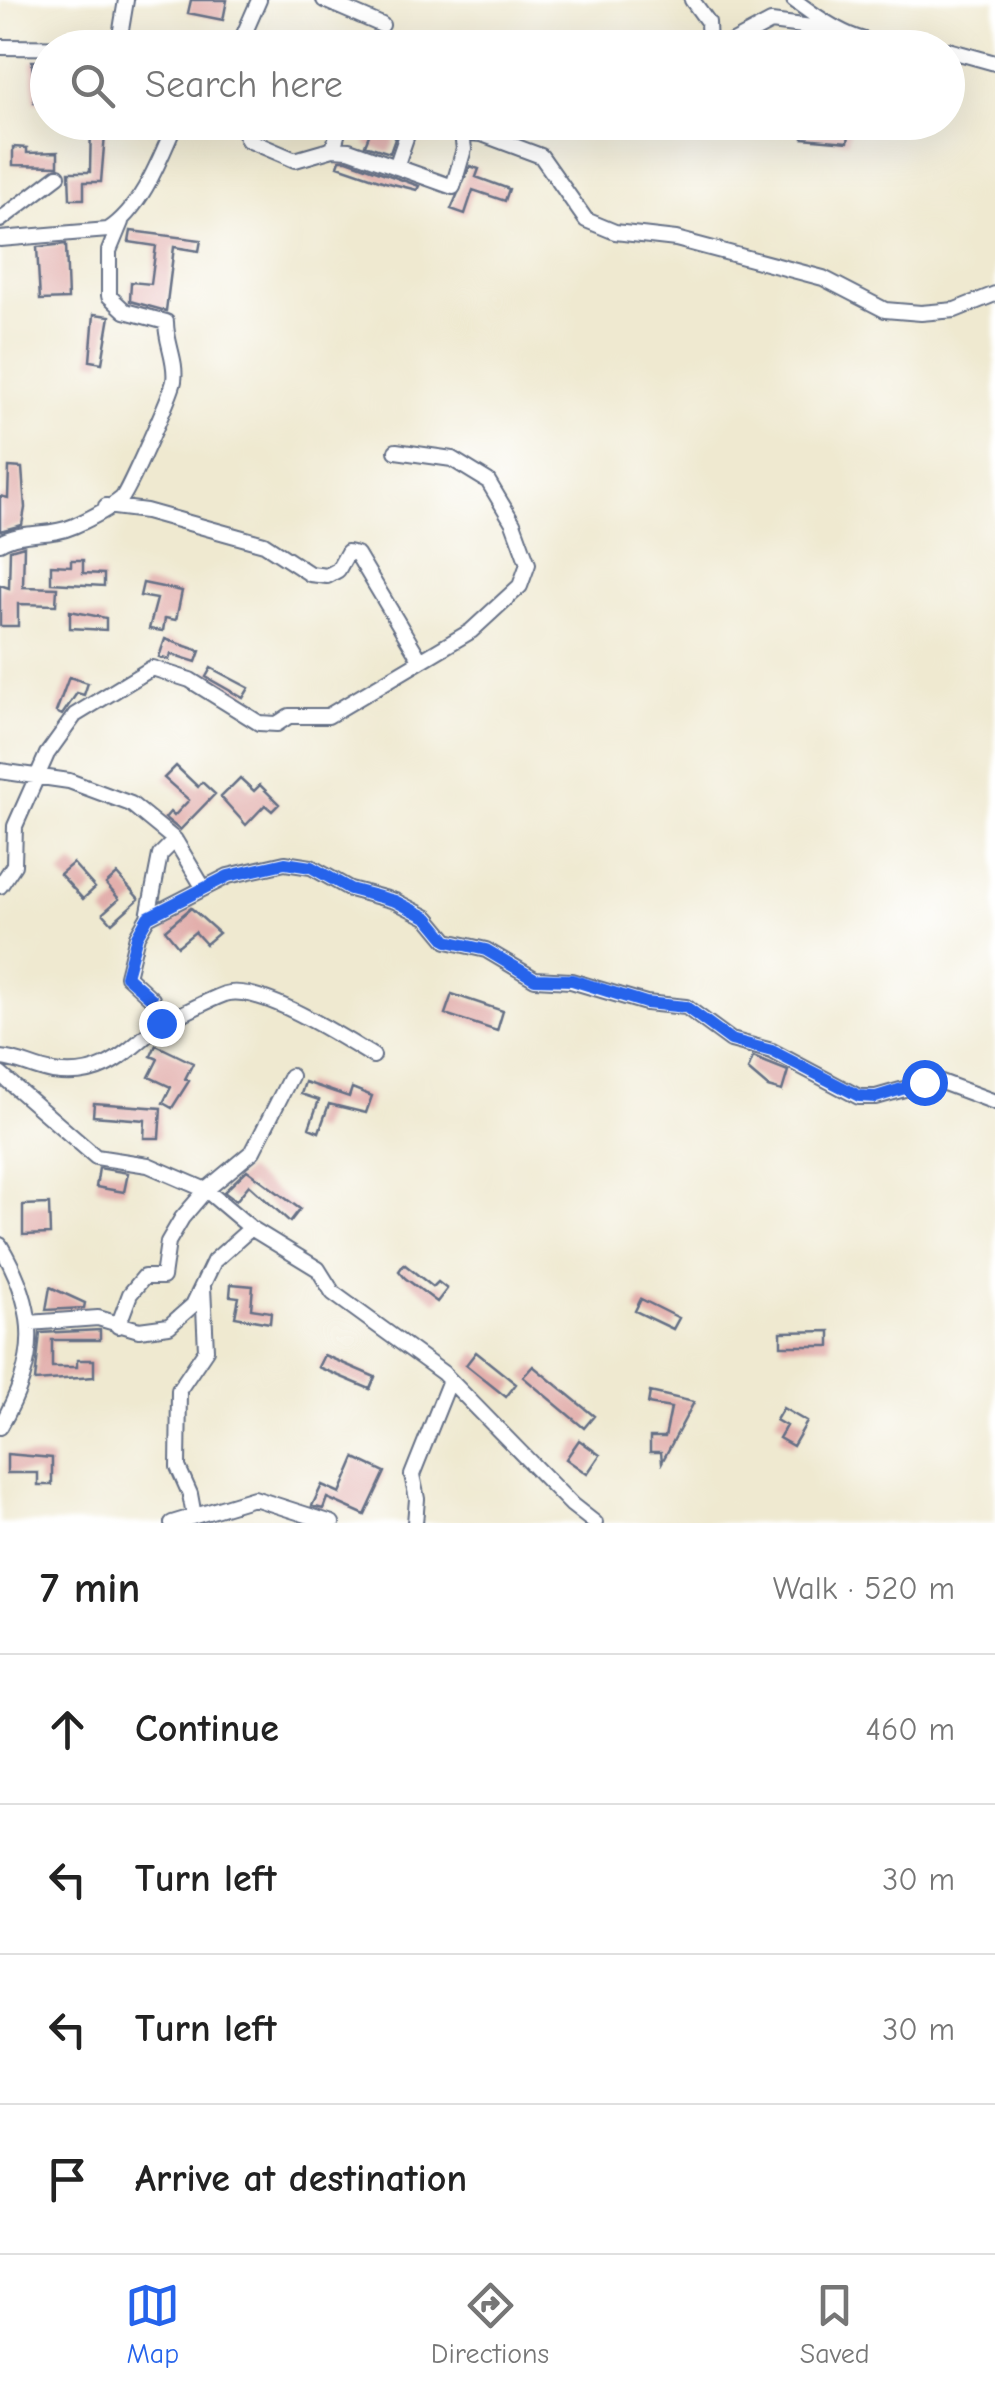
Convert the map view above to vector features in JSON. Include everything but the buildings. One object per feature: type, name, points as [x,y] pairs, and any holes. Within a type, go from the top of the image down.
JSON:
[{"type":"street","points":[[118,30],[126,0]]},
{"type":"street","points":[[324,0],[382,26]]},
{"type":"street","points":[[692,0],[708,22],[708,30]]},
{"type":"street","points":[[794,0],[834,30]]},
{"type":"street","points":[[247,30],[261,2]]},
{"type":"street","points":[[756,30],[771,22],[834,30]]},
{"type":"street","points":[[0,47],[30,47]]},
{"type":"street","points":[[965,55],[995,63]]},
{"type":"street","points":[[0,543],[11,535],[73,526],[122,499],[144,445],[159,424],[174,381],[166,322],[125,311],[109,296],[109,251],[121,222],[168,140]]},
{"type":"street","points":[[248,140],[295,160],[333,148],[453,188],[463,140]]},
{"type":"street","points":[[333,148],[335,140]]},
{"type":"street","points":[[396,167],[401,140]]},
{"type":"street","points":[[498,140],[542,156],[586,220],[614,232],[676,238],[823,278],[885,310],[921,314],[954,310],[995,294]]},
{"type":"street","points":[[0,220],[58,176]]},
{"type":"street","points":[[0,240],[108,230],[121,222]]},
{"type":"street","points":[[0,886],[14,865],[16,826],[38,774],[75,716],[152,668],[190,680],[260,723],[277,724],[289,716],[328,716],[402,674],[419,658],[437,655],[471,631],[520,586],[528,564],[513,523],[488,482],[452,459],[396,450]]},
{"type":"street","points":[[106,506],[146,511],[264,544],[310,574],[327,576],[338,570],[348,552],[357,554],[419,658]]},
{"type":"street","points":[[0,771],[38,774],[116,796],[174,840],[203,886]]},
{"type":"street","points":[[161,1023],[152,999],[126,976],[137,936],[148,917],[160,855],[174,840]]},
{"type":"street","points":[[148,917],[203,886],[257,866],[285,863],[311,867],[350,889],[395,901],[428,918],[447,941],[486,950],[528,976],[572,980],[646,1003],[686,1007],[731,1040],[772,1051],[859,1096],[876,1097],[936,1080],[995,1102]]},
{"type":"street","points":[[0,1058],[54,1072],[100,1071],[161,1023],[228,993],[244,993],[323,1025],[373,1056]]},
{"type":"street","points":[[0,1074],[96,1157],[148,1165],[206,1190],[251,1228],[318,1269],[333,1293],[450,1380],[595,1523]]},
{"type":"street","points":[[118,1326],[130,1294],[144,1277],[163,1277],[168,1242],[206,1190],[253,1150],[292,1076]]},
{"type":"street","points":[[28,1323],[98,1318],[139,1330],[169,1326],[193,1306],[214,1261],[251,1228]]},
{"type":"street","points":[[0,1246],[20,1278],[31,1351],[14,1402],[0,1426]]},
{"type":"street","points":[[0,1276],[20,1278]]},
{"type":"street","points":[[194,1516],[190,1494],[178,1467],[179,1390],[206,1350],[203,1286]]},
{"type":"street","points":[[415,1523],[417,1500],[412,1475],[450,1380]]},
{"type":"street","points":[[172,1523],[254,1498],[332,1523]]},
{"type":"route","points":[[161,1023],[152,999],[126,976],[137,936],[148,917],[228,876],[257,866],[285,863],[311,867],[350,889],[395,901],[428,918],[447,941],[486,950],[535,979],[572,980],[646,1003],[686,1007],[731,1040],[772,1051],[844,1091],[876,1097],[924,1082]]}]
